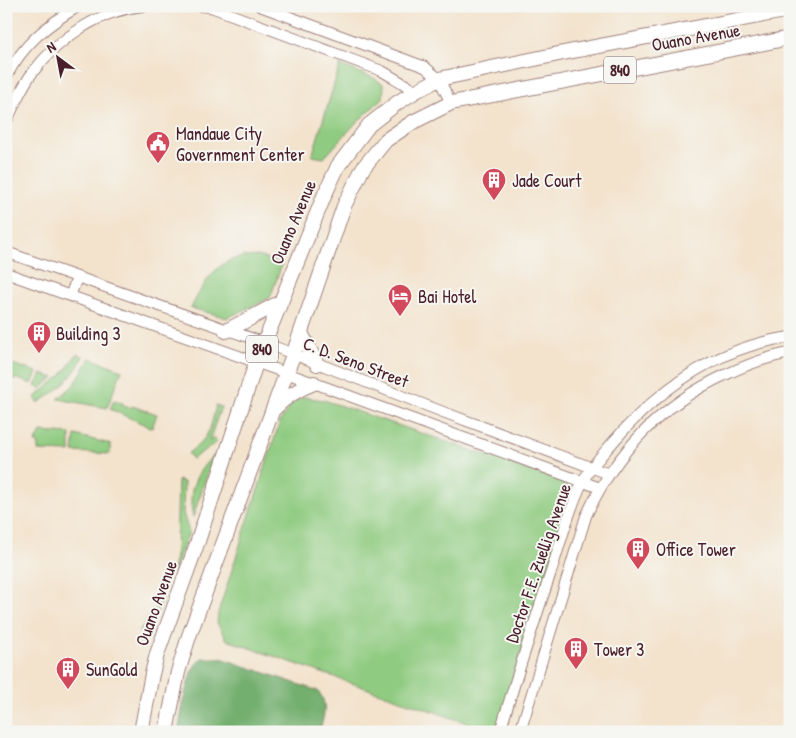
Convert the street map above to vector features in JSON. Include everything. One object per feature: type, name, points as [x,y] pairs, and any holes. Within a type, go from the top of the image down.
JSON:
[{"type":"highway","name":"Ouano Avenue","points":[[140,732],[157,654],[198,542],[256,363],[279,303],[338,166],[369,125],[416,91],[439,79],[573,51],[790,10]]},
{"type":"highway","name":"Ouano Avenue","points":[[166,732],[178,672],[293,355],[344,206],[364,168],[386,140],[412,122],[451,103],[790,38]]},
{"type":"highway","points":[[226,331],[279,303]]},
{"type":"highway","points":[[301,332],[317,364]]},
{"type":"highway","points":[[272,411],[285,398],[314,383]]},
{"type":"street","points":[[6,76],[16,59],[36,36],[52,23],[79,6]]},
{"type":"street","points":[[6,123],[16,99],[32,73],[72,34],[101,18],[130,7],[144,6]]},
{"type":"street","points":[[200,6],[211,8],[382,71],[416,91]]},
{"type":"street","points":[[260,6],[425,67],[439,79],[451,103]]},
{"type":"street","name":"C. D. Seno Street","points":[[6,252],[226,331],[265,343],[593,466],[609,474]]},
{"type":"street","name":"C. D. Seno Street","points":[[6,273],[600,488]]},
{"type":"street","points":[[70,296],[77,278]]},
{"type":"street","name":"Doctor F.E. Zuellig Avenue","points":[[500,732],[564,531],[583,481],[593,466],[649,405],[694,370],[744,348],[790,337]]},
{"type":"street","name":"Doctor F.E. Zuellig Avenue","points":[[520,732],[586,516],[609,474],[637,438],[665,411],[696,390],[749,363],[790,353]]},
{"type":"green space","points":[[340,65],[374,78],[384,85],[383,98],[355,124],[324,158],[312,156]]},
{"type":"green space","points":[[258,256],[282,264],[270,298],[227,318],[191,308],[209,277],[222,265],[238,258]]},
{"type":"green space","points":[[77,354],[83,356],[75,371],[58,389],[38,403],[35,397],[62,375]]},
{"type":"green space","points":[[90,358],[122,370],[107,408],[58,399],[74,385]]},
{"type":"green space","points":[[6,362],[37,372],[32,384],[18,379],[6,379]]},
{"type":"green space","points":[[41,374],[54,378],[40,389],[35,386]]},
{"type":"green space","points":[[304,397],[324,400],[556,479],[566,485],[572,493],[498,726],[487,730],[227,640],[217,623],[218,613],[280,421],[293,403]]},
{"type":"green space","points":[[114,400],[123,403],[123,406],[131,408],[132,406],[157,414],[152,428],[110,409]]},
{"type":"green space","points":[[216,405],[221,407],[209,441],[214,438],[217,442],[192,459],[188,453],[205,438]]},
{"type":"green space","points":[[41,432],[70,434],[70,452],[38,451],[38,443],[35,443]]},
{"type":"green space","points":[[75,435],[110,444],[110,454],[73,452]]},
{"type":"green space","points":[[214,455],[193,517],[191,499],[194,483],[207,462]]},
{"type":"green space","points":[[178,480],[184,482],[183,513],[189,532],[173,573],[176,553]]},
{"type":"green space","points":[[164,596],[147,630],[139,631]]},
{"type":"green space","points":[[202,658],[221,658],[318,691],[324,706],[324,716],[320,732],[178,732],[188,681],[196,664]]},
{"type":"place","name":"Mandaue City Government Center","points":[[158,164]]},
{"type":"place","name":"Jade Court","points":[[494,201]]},
{"type":"place","name":"Bai Hotel","points":[[400,317]]},
{"type":"place","name":"Building 3","points":[[39,354]]},
{"type":"place","name":"Office Tower","points":[[638,570]]},
{"type":"place","name":"Tower 3","points":[[576,670]]},
{"type":"place","name":"SunGold","points":[[68,690]]}]
